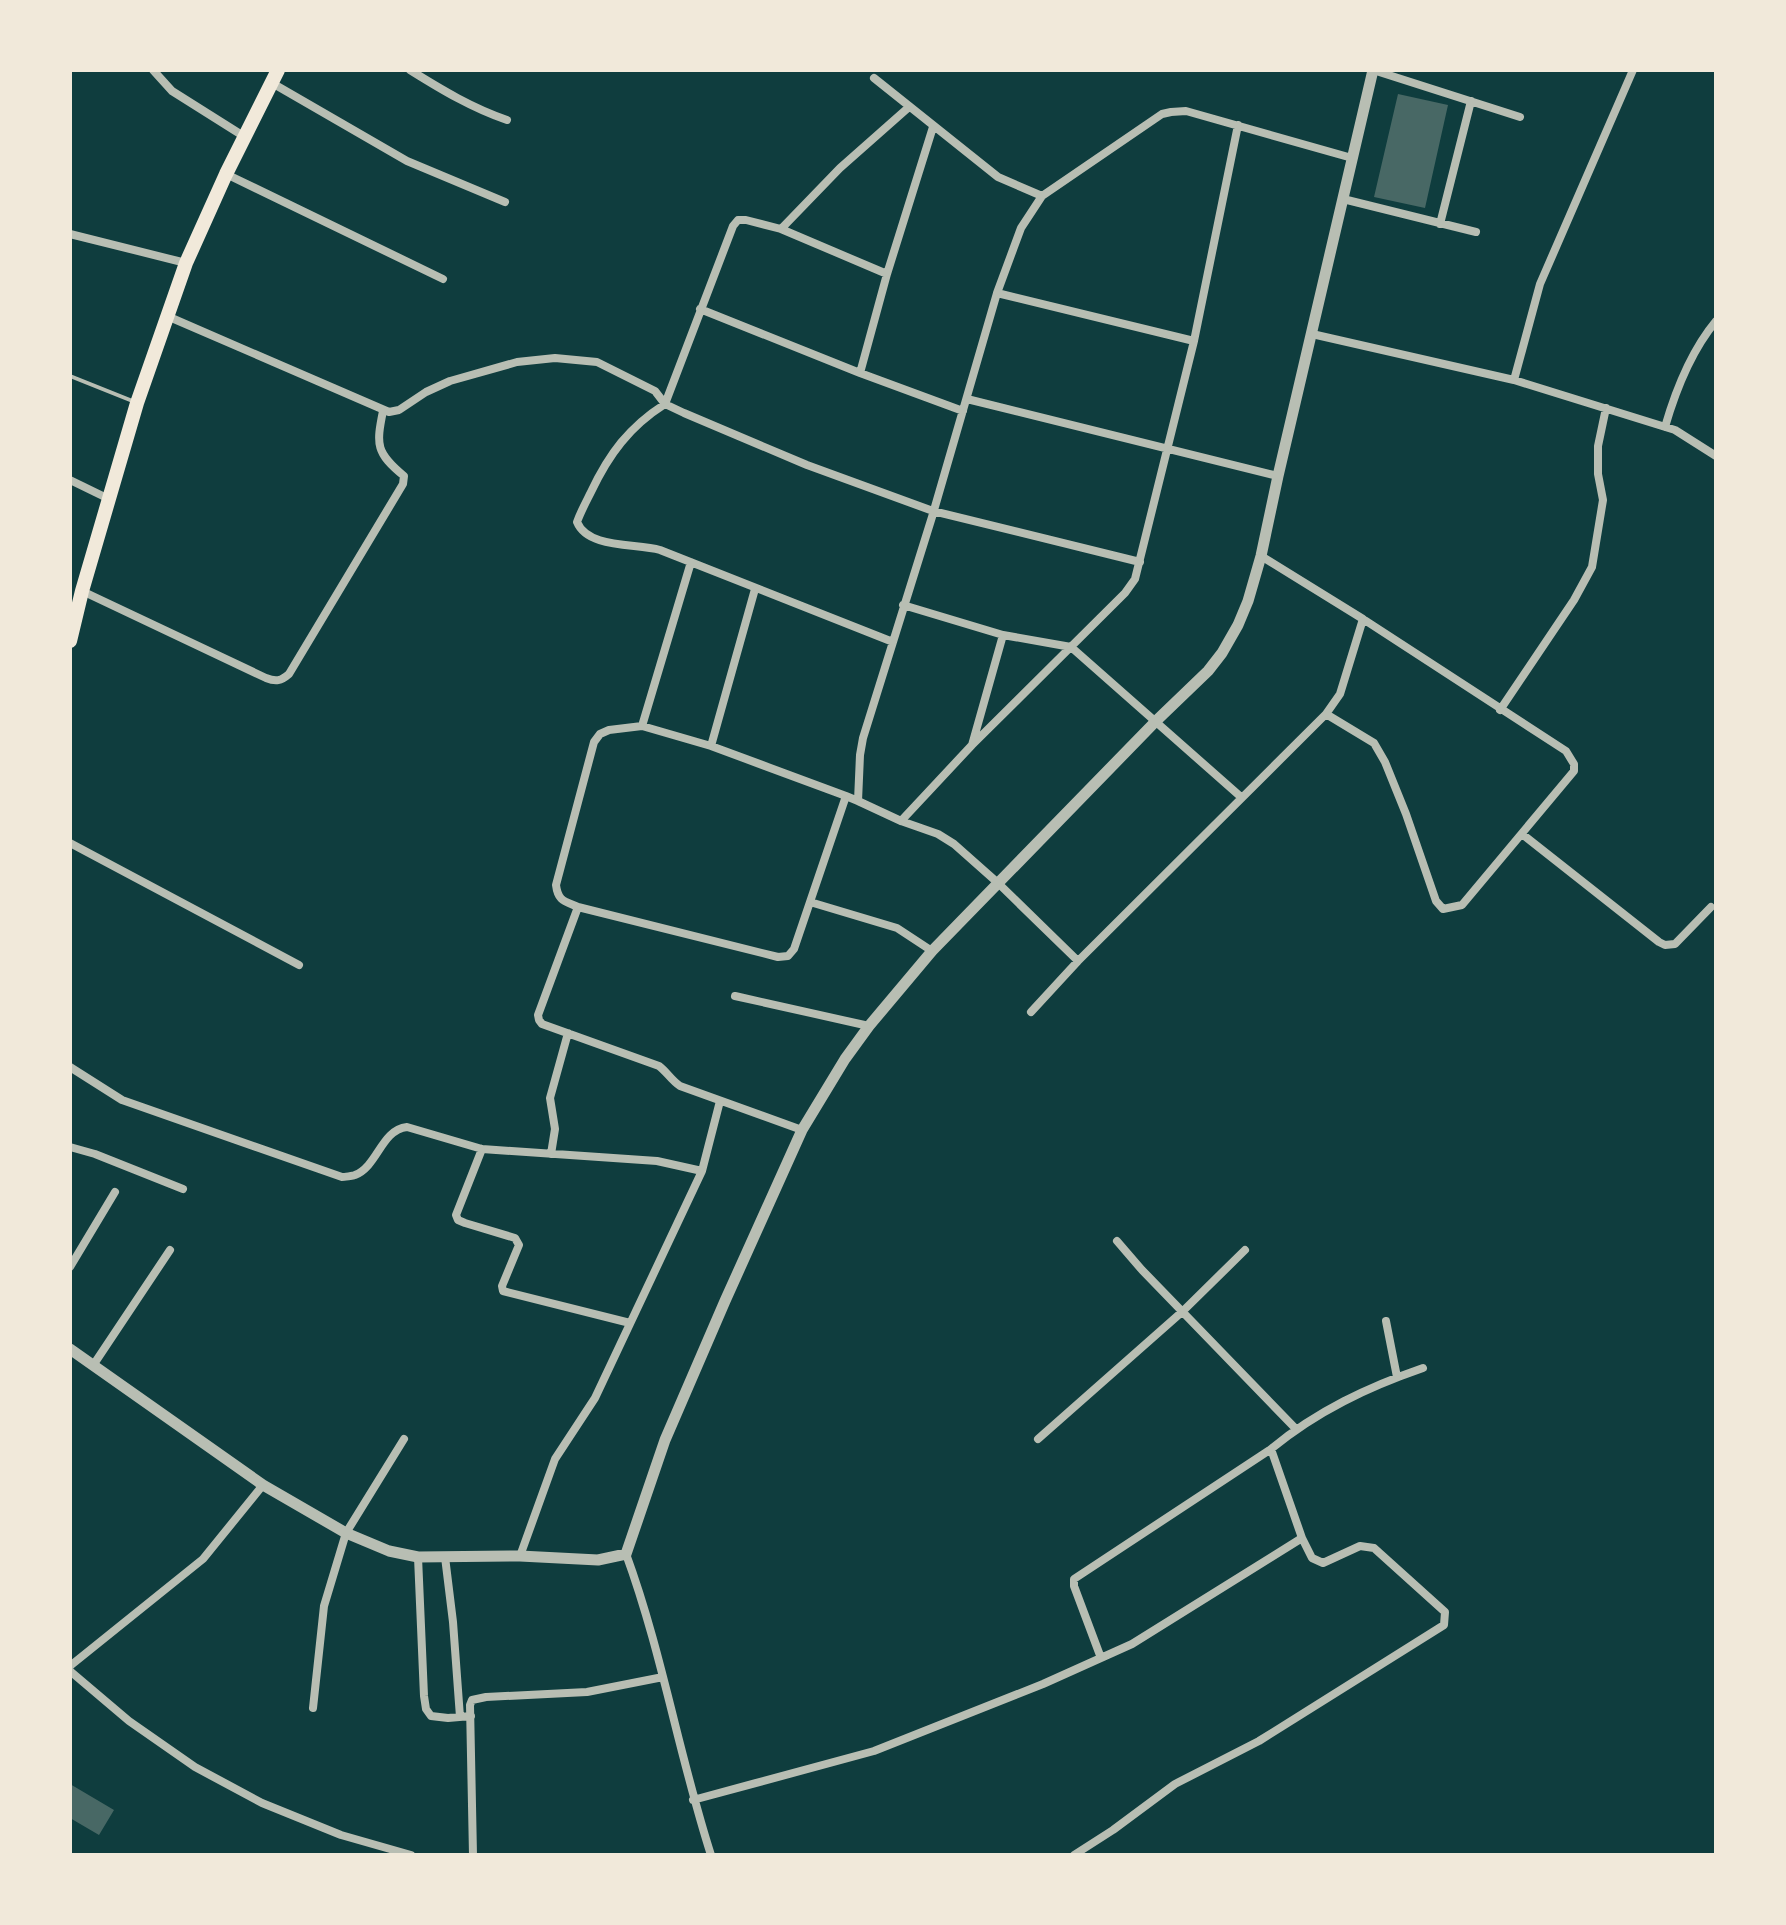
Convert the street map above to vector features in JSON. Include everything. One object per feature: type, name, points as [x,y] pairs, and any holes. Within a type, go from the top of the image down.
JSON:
[{"type":"highway","points":[[70,641],[137,403],[186,263],[275,76]]},
{"type":"street","points":[[153,70],[172,91],[245,137]]},
{"type":"street","points":[[410,70],[459,100],[507,120]]},
{"type":"street","points":[[711,1855],[626,1554],[665,1440],[802,1130],[845,1059],[932,951],[1208,671],[1238,625],[1261,556],[1373,70],[1520,117]]},
{"type":"street","points":[[1514,380],[1540,284],[1633,70]]},
{"type":"street","points":[[275,76],[407,161],[505,202]]},
{"type":"street","points":[[874,78],[998,177],[1042,196]]},
{"type":"street","points":[[1440,224],[1471,101]]},
{"type":"street","points":[[781,229],[840,168],[909,107]]},
{"type":"street","points":[[858,801],[861,746],[997,293],[1021,228],[1042,196],[1162,114],[1171,112],[1186,111],[1352,158]]},
{"type":"street","points":[[901,821],[1135,579],[1194,341],[1238,125]]},
{"type":"street","points":[[860,373],[933,127]]},
{"type":"street","points":[[226,174],[443,279]]},
{"type":"street","points":[[1343,199],[1476,232]]},
{"type":"street","points":[[887,274],[781,229],[746,220],[735,222],[665,404],[646,416],[612,452],[578,518],[578,525],[583,531],[606,542],[646,546],[893,642]]},
{"type":"street","points":[[70,234],[186,263]]},
{"type":"street","points":[[997,293],[1194,341]]},
{"type":"street","points":[[700,309],[963,411]]},
{"type":"street","points":[[167,316],[389,412],[399,410],[450,381],[517,362],[547,358],[597,362],[655,391],[665,404],[807,465],[933,511],[1140,562]]},
{"type":"street","points":[[1665,427],[1692,358],[1716,321]]},
{"type":"street","points":[[1312,334],[1514,380],[1675,430],[1716,456]]},
{"type":"street","points":[[967,399],[1278,476]]},
{"type":"street","points":[[1500,710],[1574,600],[1592,567],[1603,500],[1598,474],[1598,446],[1606,408]]},
{"type":"street","points":[[82,591],[266,678],[273,681],[284,679],[403,484],[404,476],[388,463],[378,442],[383,411]]},
{"type":"street","points":[[70,480],[109,499]]},
{"type":"street","points":[[1261,556],[1566,751],[1574,764],[1574,771],[1462,905],[1443,909],[1436,901],[1406,814],[1374,743],[1326,714]]},
{"type":"street","points":[[642,726],[691,562]]},
{"type":"street","points":[[711,746],[755,589]]},
{"type":"street","points":[[903,605],[1003,635],[1071,647],[1241,797]]},
{"type":"street","points":[[1031,1012],[1078,961],[1326,714],[1345,683],[1363,619]]},
{"type":"street","points":[[972,745],[1003,635]]},
{"type":"street","points":[[846,796],[794,949],[784,957],[578,907],[563,901],[558,895],[556,885],[594,742],[600,734],[609,730],[642,726],[711,746],[846,796],[946,838],[998,883],[1078,961]]},
{"type":"street","points":[[1522,834],[1649,936],[1665,945],[1675,944],[1711,907]]},
{"type":"street","points":[[70,843],[299,965]]},
{"type":"street","points":[[810,902],[897,928],[932,951]]},
{"type":"street","points":[[578,907],[538,1015],[542,1024],[659,1066],[680,1086],[802,1130]]},
{"type":"street","points":[[735,996],[869,1026]]},
{"type":"street","points":[[551,1154],[555,1129],[550,1098],[568,1033]]},
{"type":"street","points":[[70,1067],[122,1100],[342,1177],[355,1176],[367,1166],[392,1132],[407,1127],[482,1149],[657,1161],[702,1171]]},
{"type":"street","points":[[520,1556],[555,1459],[595,1398],[702,1171],[720,1101]]},
{"type":"street","points":[[70,1147],[183,1189]]},
{"type":"street","points":[[482,1149],[456,1215],[458,1220],[465,1223],[518,1241],[503,1291],[630,1323]]},
{"type":"street","points":[[70,1267],[115,1192]]},
{"type":"street","points":[[1117,1241],[1295,1428]]},
{"type":"street","points":[[94,1364],[170,1250]]},
{"type":"street","points":[[1038,1439],[1183,1311],[1245,1250]]},
{"type":"street","points":[[1386,1321],[1397,1377]]},
{"type":"street","points":[[70,1349],[263,1485],[346,1533],[389,1551],[418,1557],[520,1556],[598,1560],[626,1554]]},
{"type":"street","points":[[1101,1658],[1074,1579],[1271,1449],[1295,1428],[1351,1396],[1423,1368]]},
{"type":"street","points":[[313,1708],[324,1606],[346,1533],[404,1439]]},
{"type":"street","points":[[1074,1855],[1175,1784],[1259,1741],[1444,1625],[1445,1612],[1374,1548],[1360,1546],[1323,1563],[1312,1558],[1271,1449]]},
{"type":"street","points":[[263,1485],[203,1559],[70,1668],[129,1721],[195,1767],[262,1803],[301,1819],[341,1835],[411,1855]]},
{"type":"street","points":[[693,1800],[874,1751],[1043,1684],[1132,1644],[1302,1538]]},
{"type":"street","points":[[418,1557],[426,1709],[431,1716],[471,1716]]},
{"type":"street","points":[[445,1557],[460,1717]]},
{"type":"street","points":[[473,1855],[472,1700],[587,1692],[663,1677]]},
{"type":"lane","points":[[70,376],[137,403]]},
{"type":"building","points":[[1398,94],[1448,105],[1425,208],[1374,197]]},
{"type":"building","points":[[70,1784],[114,1810],[99,1835],[70,1818]]}]
